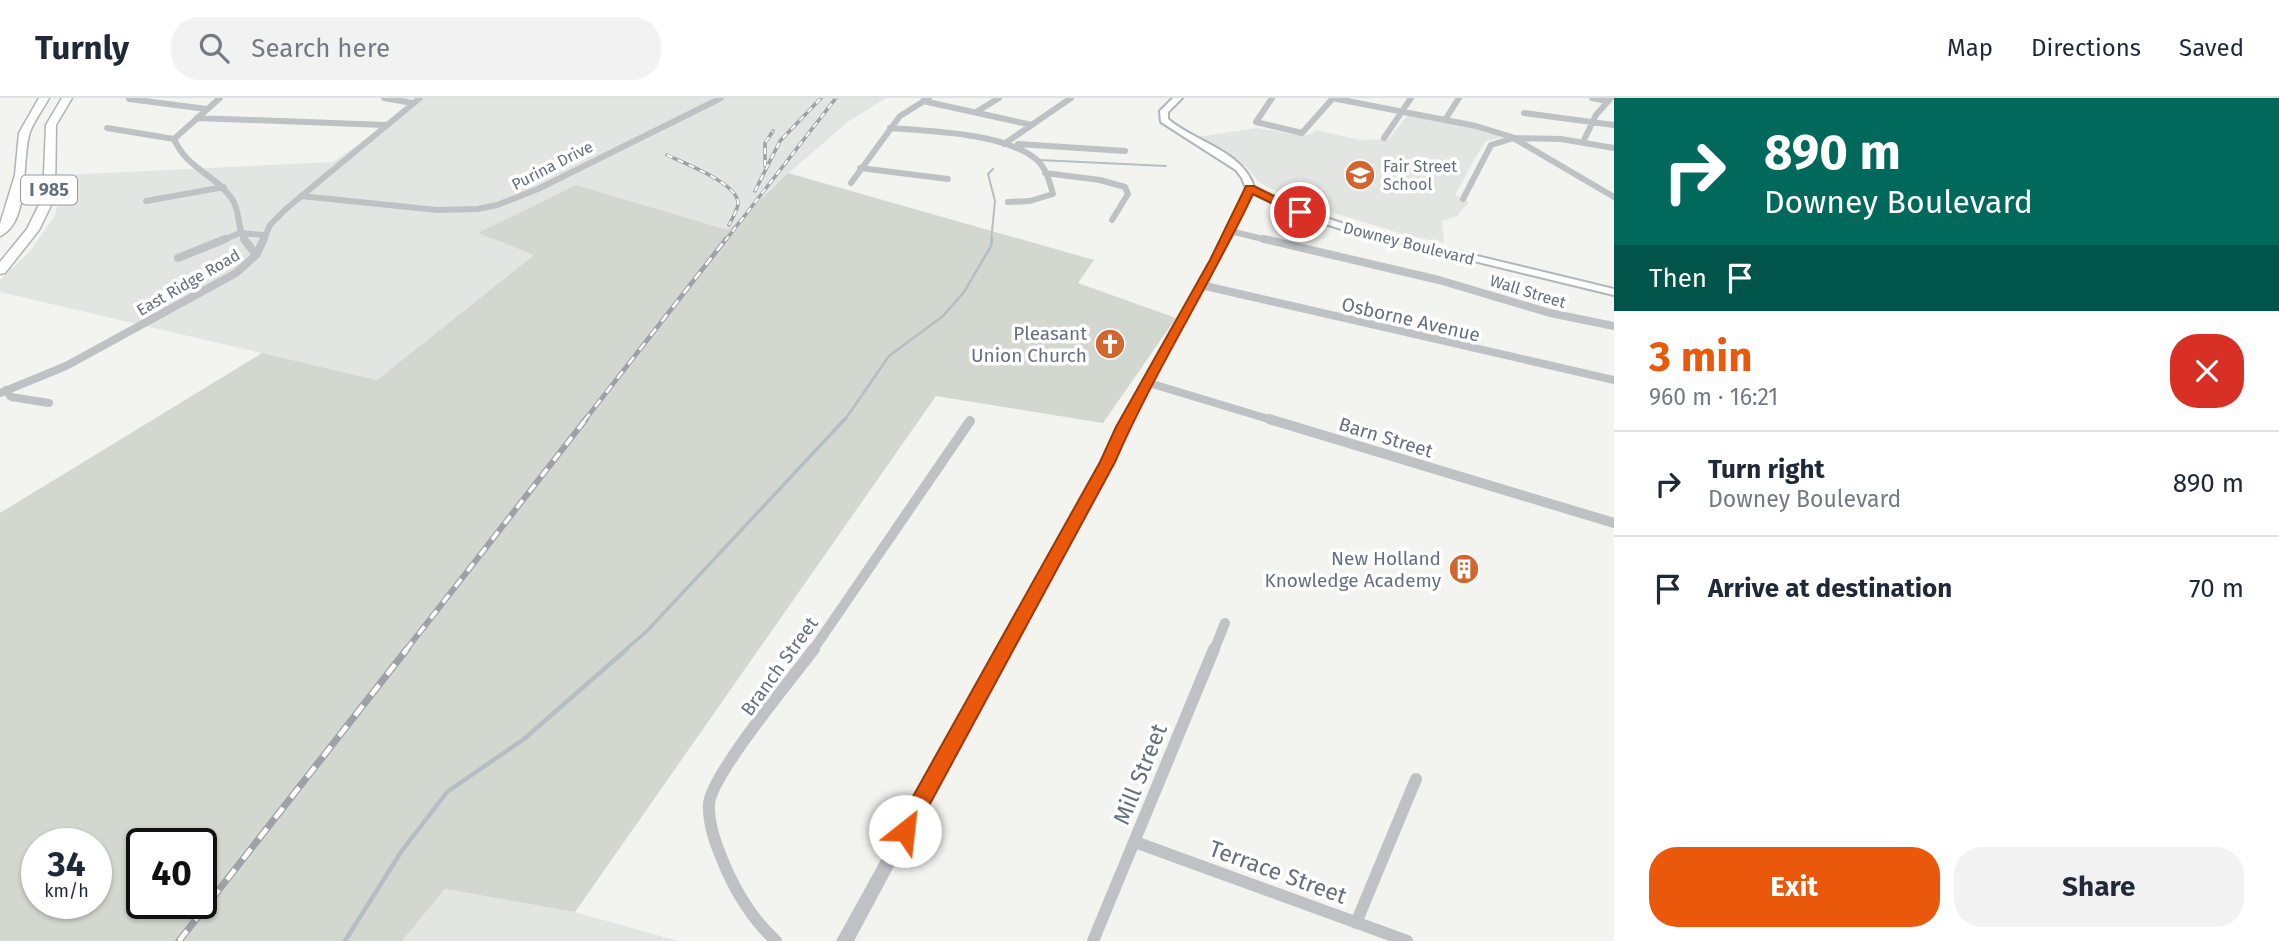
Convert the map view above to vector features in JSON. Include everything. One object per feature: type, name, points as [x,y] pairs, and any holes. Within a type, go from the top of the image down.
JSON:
[{"type":"highway","name":"I 985","points":[[0,232],[9,221],[21,175],[24,133],[44,98]]},
{"type":"highway","name":"I 985","points":[[0,270],[33,230],[49,197],[51,125],[67,98]]},
{"type":"main road","points":[[1178,98],[1164,111],[1164,120],[1238,166],[1244,172],[1250,188]]},
{"type":"main road","name":"Downey Boulevard","points":[[1250,188],[1266,191],[1382,232],[1614,286]]},
{"type":"main road","name":"Downey Boulevard","points":[[1250,188],[1300,212],[1341,226],[1614,292]]},
{"type":"street","points":[[174,139],[220,98]]},
{"type":"street","points":[[384,98],[417,100]]},
{"type":"street","name":"Purina Drive","points":[[301,196],[437,210],[497,205],[538,189],[721,98]]},
{"type":"street","points":[[976,113],[999,98]]},
{"type":"street","points":[[1004,145],[1071,98]]},
{"type":"street","points":[[1272,98],[1256,122],[1302,133],[1332,98],[1488,129],[1514,138],[1614,197]]},
{"type":"street","points":[[1384,138],[1411,98]]},
{"type":"street","points":[[1445,120],[1460,98]]},
{"type":"street","points":[[1592,98],[1609,99]]},
{"type":"street","points":[[129,99],[207,109]]},
{"type":"street","points":[[1583,142],[1609,99]]},
{"type":"street","name":"East Ridge Road","points":[[3,392],[66,366],[236,273],[256,255],[270,225],[417,100]]},
{"type":"street","points":[[851,183],[900,116],[926,100],[1032,125]]},
{"type":"street","points":[[1524,113],[1614,125]]},
{"type":"street","points":[[197,118],[385,125]]},
{"type":"street","points":[[107,128],[174,139]]},
{"type":"street","points":[[890,128],[1004,145],[1125,151]]},
{"type":"street","points":[[1464,198],[1491,145],[1496,142],[1514,138],[1544,138],[1614,148]]},
{"type":"street","points":[[174,139],[176,147],[189,162],[224,187],[241,216],[240,233],[256,255]]},
{"type":"street","points":[[1004,145],[1026,151],[1041,164],[1053,192],[1051,196],[1030,201],[1008,202]]},
{"type":"street","points":[[860,169],[948,179]]},
{"type":"street","points":[[1045,173],[1100,180],[1125,187],[1128,194],[1112,220]]},
{"type":"street","points":[[146,201],[224,187]]},
{"type":"street","points":[[845,941],[1149,383],[1250,188]]},
{"type":"street","name":"Wall Street","points":[[1230,231],[1440,280],[1550,313],[1614,326]]},
{"type":"street","points":[[178,258],[240,233],[264,235]]},
{"type":"street","name":"Osborne Avenue","points":[[1201,285],[1614,380]]},
{"type":"street","name":"Barn Street","points":[[1149,383],[1614,523]]},
{"type":"street","points":[[3,392],[11,397],[49,403]]},
{"type":"street","name":"Branch Street","points":[[776,941],[764,933],[735,889],[712,830],[709,802],[713,789],[745,741],[827,631],[970,421]]},
{"type":"street","name":"Mill Street","points":[[1093,941],[1225,623]]},
{"type":"street","points":[[1356,923],[1416,779]]},
{"type":"street","name":"Terrace Street","points":[[1135,842],[1407,941]]},
{"type":"shaded area","points":[[424,98],[886,98],[849,121],[770,189],[728,230],[576,185],[479,233],[534,255],[377,380],[0,292],[0,280],[31,250],[55,215],[64,175],[333,162]]},
{"type":"shaded area","name":"Fair Street School","points":[[1408,115],[1474,128],[1503,137],[1486,141],[1477,155],[1455,195],[1469,202],[1457,216],[1442,221],[1444,243],[1406,235],[1308,205],[1267,187],[1258,181],[1248,168],[1196,137],[1258,128],[1297,135],[1309,135],[1316,130],[1360,140],[1388,139]]},
{"type":"shaded area","points":[[788,173],[1094,260],[1078,283],[1176,318],[1103,423],[936,396],[575,912],[445,889],[402,941],[0,941],[0,513],[262,353],[377,380],[534,255],[478,233],[576,185],[728,230]]},
{"type":"shaded area","points":[[445,889],[575,912],[678,941],[402,941]]},
{"type":"waterway","points":[[1039,160],[1166,166]]},
{"type":"waterway","points":[[991,241],[995,201],[988,174],[993,169]]},
{"type":"waterway","points":[[844,421],[889,356],[943,316],[964,292],[991,246],[992,239]]},
{"type":"waterway","points":[[625,650],[646,632],[845,419]]},
{"type":"waterway","points":[[345,941],[401,852],[447,792],[524,739],[627,649]]},
{"type":"railway","points":[[755,191],[780,141],[821,98]]},
{"type":"railway","points":[[725,241],[836,98]]},
{"type":"railway","points":[[765,166],[765,143],[773,131]]},
{"type":"railway","points":[[667,155],[709,175],[730,189],[738,204],[729,225]]},
{"type":"railway","points":[[584,421],[726,239]]},
{"type":"railway","points":[[406,650],[586,419]]},
{"type":"railway","points":[[179,941],[407,649]]},
{"type":"place","name":"Fair Street School","points":[[1360,175]]},
{"type":"place","name":"Pleasant Union Church","points":[[1110,344]]},
{"type":"place","name":"New Holland Knowledge Academy","points":[[1464,569]]},
{"type":"route","points":[[905,831],[1107,462],[1123,427],[1215,260],[1250,188],[1255,193],[1300,212]]}]
